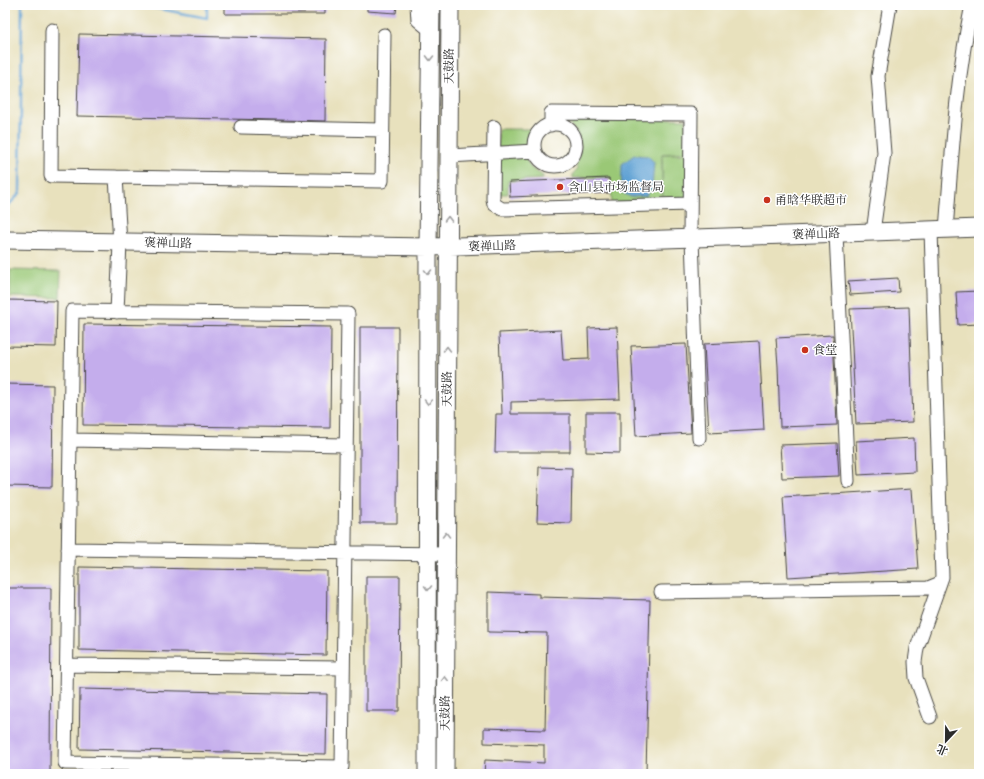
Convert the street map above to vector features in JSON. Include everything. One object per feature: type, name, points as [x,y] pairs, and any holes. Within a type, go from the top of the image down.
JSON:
[{"type":"main road","name":"天鼓路","points":[[427,774],[428,247],[431,5]]},
{"type":"main road","name":"天鼓路","points":[[445,774],[447,247],[450,5]]},
{"type":"main road","name":"褒禅山路","points":[[5,240],[447,247],[979,228]]},
{"type":"street","points":[[417,5],[418,20],[430,30]]},
{"type":"street","points":[[873,232],[884,153],[878,76],[890,5]]},
{"type":"street","points":[[930,717],[916,678],[915,662],[917,648],[938,590],[938,584],[942,577],[938,230],[952,153],[964,42],[972,5]]},
{"type":"street","points":[[52,30],[51,176],[116,177],[382,181],[384,35]]},
{"type":"street","points":[[551,125],[551,113],[691,114],[690,204],[699,438]]},
{"type":"street","points":[[558,124],[564,126],[569,130],[575,142],[573,155],[563,164],[556,166],[543,162],[538,157],[534,144],[535,137],[539,132],[544,127],[551,125],[558,124]]},
{"type":"street","points":[[241,127],[382,130]]},
{"type":"street","points":[[494,127],[493,199],[494,204],[502,209],[690,204]]},
{"type":"street","points":[[449,156],[535,151]]},
{"type":"street","points":[[116,177],[120,243],[117,312]]},
{"type":"street","points":[[836,234],[848,481]]},
{"type":"street","points":[[72,311],[117,312],[348,314],[342,767],[65,762],[72,311]]},
{"type":"street","points":[[70,440],[346,445]]},
{"type":"street","points":[[68,549],[446,554]]},
{"type":"street","points":[[661,592],[928,588],[938,584]]},
{"type":"street","points":[[67,665],[343,668]]},
{"type":"green space","points":[[561,117],[686,119],[687,152],[662,154],[662,200],[612,204],[610,177],[573,178],[573,174],[577,169],[576,163],[580,143],[577,133],[570,125],[561,121]]},
{"type":"green space","points":[[498,129],[535,129],[530,141],[530,146],[498,149]]},
{"type":"green space","points":[[662,154],[688,154],[688,198],[663,198]]},
{"type":"green space","points":[[524,156],[531,168],[543,176],[543,179],[508,181],[508,194],[498,194],[498,157]]},
{"type":"green space","points":[[10,270],[61,271],[60,298],[10,297]]},
{"type":"water","points":[[634,155],[648,156],[654,162],[652,188],[646,196],[631,197],[621,192],[622,164]]},
{"type":"building","points":[[225,5],[325,5],[325,14],[225,14]]},
{"type":"building","points":[[367,5],[397,5],[396,13],[367,11]]},
{"type":"building","points":[[79,34],[326,39],[325,121],[77,116]]},
{"type":"building","name":"含山县市场监督局","points":[[609,178],[610,193],[510,197],[509,182]]},
{"type":"building","points":[[898,278],[899,292],[850,295],[848,281]]},
{"type":"building","points":[[979,291],[979,324],[958,325],[956,292]]},
{"type":"building","points":[[6,300],[57,301],[56,347],[5,346]]},
{"type":"building","points":[[909,307],[913,422],[856,424],[850,309]]},
{"type":"building","points":[[84,324],[331,327],[330,428],[83,425]]},
{"type":"building","points":[[360,327],[398,327],[397,523],[360,523]]},
{"type":"building","points":[[617,327],[620,399],[511,402],[511,414],[570,414],[570,452],[495,452],[496,414],[502,414],[499,333],[561,330],[563,360],[589,359],[588,328]]},
{"type":"building","points":[[833,335],[837,425],[780,427],[776,338]]},
{"type":"building","points":[[759,341],[764,430],[709,433],[704,344]]},
{"type":"building","points":[[686,344],[691,433],[636,436],[631,346]]},
{"type":"building","points":[[5,384],[53,385],[52,487],[5,486]]},
{"type":"building","points":[[586,412],[620,412],[620,453],[586,452]]},
{"type":"building","points":[[914,438],[915,472],[858,475],[856,441]]},
{"type":"building","points":[[837,443],[839,476],[782,478],[780,445]]},
{"type":"building","points":[[539,467],[572,468],[571,523],[537,522]]},
{"type":"building","points":[[912,489],[918,569],[788,577],[783,497]]},
{"type":"building","points":[[79,567],[327,571],[326,655],[79,650]]},
{"type":"building","points":[[366,576],[400,576],[399,711],[366,711]]},
{"type":"building","points":[[5,588],[51,588],[50,774],[5,774]]},
{"type":"building","points":[[488,592],[539,594],[539,597],[650,600],[646,774],[484,774],[485,760],[544,763],[544,745],[484,743],[484,728],[545,730],[547,633],[488,632]]},
{"type":"building","points":[[80,689],[327,694],[326,754],[79,749]]},
{"type":"waterway","points":[[6,208],[20,193],[22,5]]},
{"type":"waterway","points":[[139,5],[207,18],[207,5]]},
{"type":"place","name":"含山县市场监督局","points":[[560,187]]},
{"type":"place","name":"甬晗华联超市","points":[[767,200]]},
{"type":"place","name":"食堂","points":[[805,350]]}]
